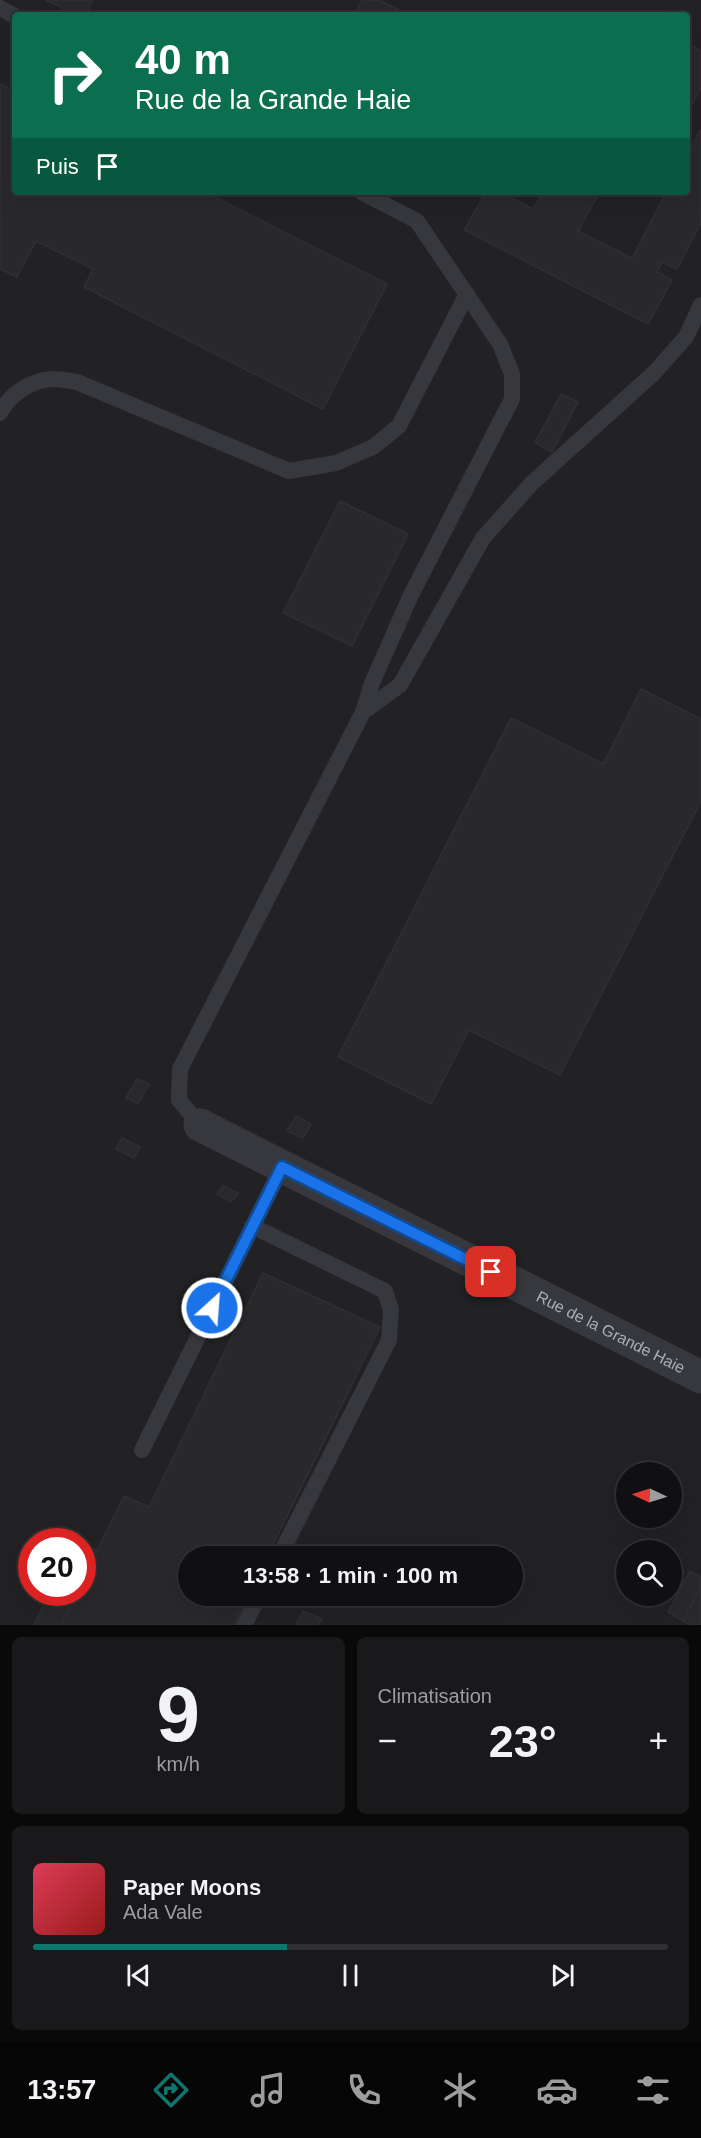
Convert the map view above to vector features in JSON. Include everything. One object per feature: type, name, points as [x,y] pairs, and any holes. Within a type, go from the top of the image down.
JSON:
[{"type":"street","name":"Rue de la Grande Haie","points":[[200,1125],[701,1377]]},
{"type":"lane","points":[[200,1125],[179,1100],[180,1069],[363,712],[372,683],[411,595],[512,399],[512,374],[500,344],[417,221],[367,195]]},
{"type":"lane","points":[[0,413],[4,405],[26,386],[53,379],[77,382],[289,471],[336,463],[373,447],[399,426],[467,294]]},
{"type":"lane","points":[[363,712],[400,685],[483,538],[532,483],[654,373],[693,333],[701,305]]},
{"type":"lane","points":[[142,1450],[282,1167]]},
{"type":"lane","points":[[252,1226],[385,1291],[391,1310],[389,1340],[285,1546]]},
{"type":"lane","points":[[244,1625],[254,1606]]},
{"type":"shaded area","points":[[0,0],[701,0],[701,1625],[0,1625]]},
{"type":"building","points":[[46,0],[93,0],[87,12],[71,12]]},
{"type":"building","points":[[362,0],[379,0],[402,12],[356,12]]},
{"type":"building","points":[[692,46],[701,51],[701,88],[690,108],[690,50]]},
{"type":"building","points":[[0,84],[12,90],[12,195],[211,195],[387,284],[323,409],[84,287],[93,269],[36,241],[17,277],[0,269]]},
{"type":"building","points":[[701,129],[701,223],[677,269],[662,262],[657,272],[672,280],[648,324],[464,230],[484,195],[505,195],[533,209],[541,195],[598,195],[578,231],[632,258],[665,195],[690,195],[690,149]]},
{"type":"building","points":[[561,394],[578,402],[552,452],[535,443]]},
{"type":"building","points":[[340,501],[408,534],[352,646],[283,613]]},
{"type":"building","points":[[641,689],[701,719],[701,801],[560,1075],[469,1030],[431,1104],[338,1057],[511,718],[603,764]]},
{"type":"building","points":[[137,1079],[149,1084],[138,1104],[126,1098]]},
{"type":"building","points":[[296,1116],[311,1124],[303,1138],[287,1131]]},
{"type":"building","points":[[122,1138],[140,1147],[134,1158],[116,1149]]},
{"type":"building","points":[[223,1186],[238,1193],[231,1202],[217,1194]]},
{"type":"building","points":[[263,1273],[380,1327],[272,1546],[178,1546],[178,1606],[243,1606],[234,1625],[61,1625],[70,1606],[96,1606],[96,1552],[124,1496],[149,1507]]},
{"type":"building","points":[[690,1571],[701,1577],[701,1585],[683,1621],[668,1612],[671,1606],[682,1606],[682,1586]]},
{"type":"building","points":[[701,1585],[701,1625],[692,1625],[683,1621]]},
{"type":"building","points":[[44,1606],[70,1606],[61,1625],[34,1625]]},
{"type":"building","points":[[303,1611],[322,1619],[318,1625],[296,1625]]},
{"type":"route","points":[[212,1308],[282,1167],[491,1272]]}]
